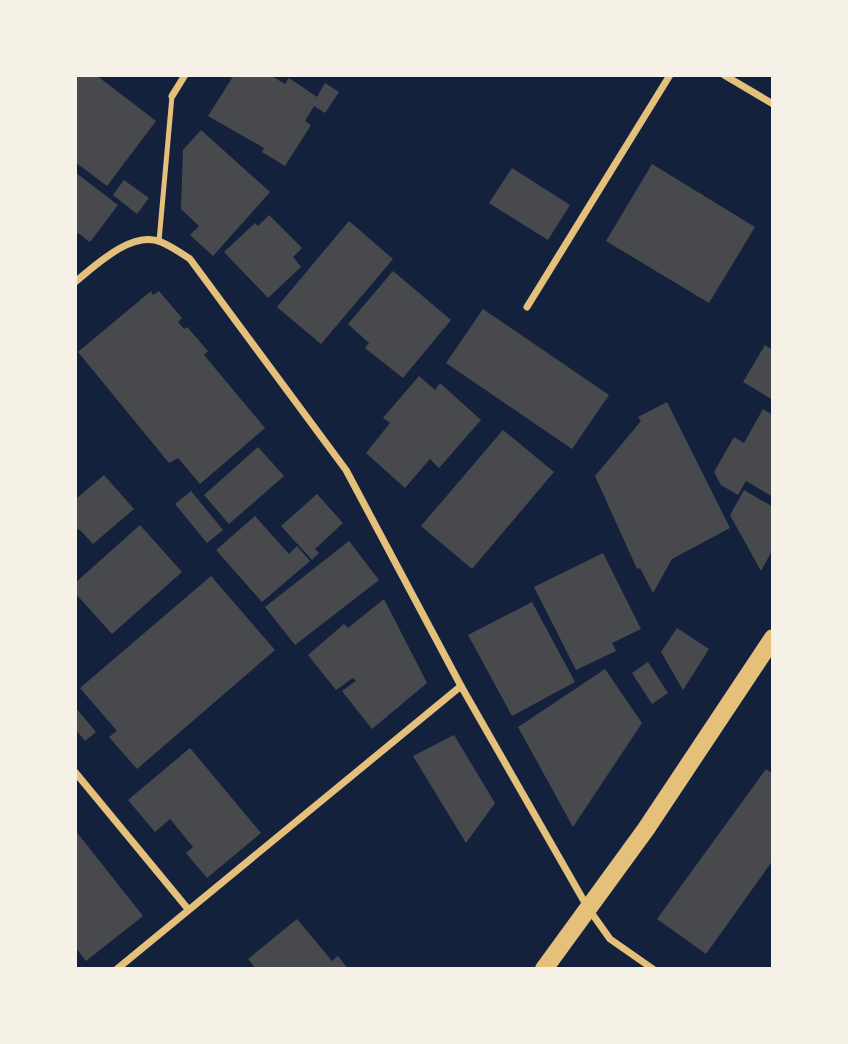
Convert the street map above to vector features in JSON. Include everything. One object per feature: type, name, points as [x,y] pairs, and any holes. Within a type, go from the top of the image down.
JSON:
[{"type":"main road","points":[[544,969],[646,829],[773,638]]},
{"type":"street","points":[[172,96],[185,75]]},
{"type":"street","points":[[527,307],[670,75]]},
{"type":"street","points":[[724,75],[773,104]]},
{"type":"street","points":[[75,282],[106,256],[131,242],[159,241],[190,259],[346,470],[461,686],[588,908],[610,939],[653,969]]},
{"type":"street","points":[[117,969],[461,686]]},
{"type":"street","points":[[75,772],[188,909]]},
{"type":"lane","points":[[159,241],[172,96]]},
{"type":"building","points":[[75,75],[96,75],[156,121],[107,186],[75,162]]},
{"type":"building","points":[[234,75],[270,75],[285,84],[289,78],[317,97],[325,83],[339,92],[325,113],[314,106],[305,121],[311,125],[285,166],[262,152],[264,148],[208,116]]},
{"type":"building","points":[[201,130],[270,192],[213,256],[190,235],[199,226],[181,209],[183,150]]},
{"type":"building","points":[[652,164],[755,227],[709,303],[606,241]]},
{"type":"building","points":[[512,168],[570,205],[548,240],[489,203]]},
{"type":"building","points":[[75,172],[118,205],[90,242],[78,233],[75,237]]},
{"type":"building","points":[[124,180],[149,198],[137,214],[113,195]]},
{"type":"building","points":[[269,215],[302,248],[293,257],[301,267],[268,298],[224,252],[255,223],[258,226]]},
{"type":"building","points":[[349,221],[393,259],[321,344],[277,307]]},
{"type":"building","points":[[393,271],[451,320],[403,378],[365,348],[369,343],[348,324]]},
{"type":"building","points":[[151,291],[153,295],[159,291],[182,318],[178,322],[184,329],[187,327],[208,351],[204,355],[265,428],[200,484],[178,458],[169,463],[78,352]]},
{"type":"building","points":[[483,309],[609,395],[572,449],[446,363]]},
{"type":"building","points":[[765,345],[773,350],[773,400],[743,382]]},
{"type":"building","points":[[419,376],[435,390],[440,383],[481,420],[439,468],[430,459],[405,488],[366,453],[390,423],[383,418]]},
{"type":"building","points":[[667,402],[730,528],[672,559],[653,593],[640,568],[637,569],[595,476],[641,421],[638,417]]},
{"type":"building","points":[[763,409],[773,415],[773,497],[746,481],[738,495],[721,485],[714,472],[734,437],[744,443]]},
{"type":"building","points":[[503,430],[554,472],[472,569],[421,526]]},
{"type":"building","points":[[258,447],[284,476],[229,524],[204,495]]},
{"type":"building","points":[[104,475],[134,509],[93,544],[79,529],[75,531],[75,496],[77,498]]},
{"type":"building","points":[[744,490],[773,507],[773,549],[761,571],[730,515]]},
{"type":"building","points":[[191,491],[223,530],[207,543],[175,504]]},
{"type":"building","points":[[317,494],[343,523],[315,549],[319,553],[312,560],[281,526]]},
{"type":"building","points":[[255,516],[289,554],[297,546],[310,561],[262,602],[216,550]]},
{"type":"building","points":[[140,525],[182,572],[112,634],[75,593],[75,583]]},
{"type":"building","points":[[349,541],[379,580],[295,645],[265,607]]},
{"type":"building","points":[[603,553],[641,629],[612,643],[616,651],[576,670],[534,587]]},
{"type":"building","points":[[211,576],[275,650],[137,769],[109,737],[117,731],[80,688]]},
{"type":"building","points":[[384,599],[427,683],[372,729],[342,691],[356,681],[353,678],[336,690],[308,655],[344,624],[348,628]]},
{"type":"building","points":[[532,602],[575,682],[512,716],[468,635]]},
{"type":"building","points":[[677,628],[709,649],[683,690],[661,652]]},
{"type":"building","points":[[648,662],[668,693],[652,704],[632,673]]},
{"type":"building","points":[[605,669],[642,723],[573,827],[518,727]]},
{"type":"building","points":[[75,707],[96,732],[85,741],[75,729]]},
{"type":"building","points":[[454,735],[495,803],[466,843],[413,756]]},
{"type":"building","points":[[190,748],[261,833],[207,878],[186,853],[193,847],[170,819],[155,832],[128,800]]},
{"type":"building","points":[[766,769],[773,774],[773,860],[706,954],[657,919]]},
{"type":"building","points":[[75,830],[143,916],[86,961],[75,947]]},
{"type":"building","points":[[297,919],[332,961],[338,956],[348,969],[256,969],[248,959]]}]
